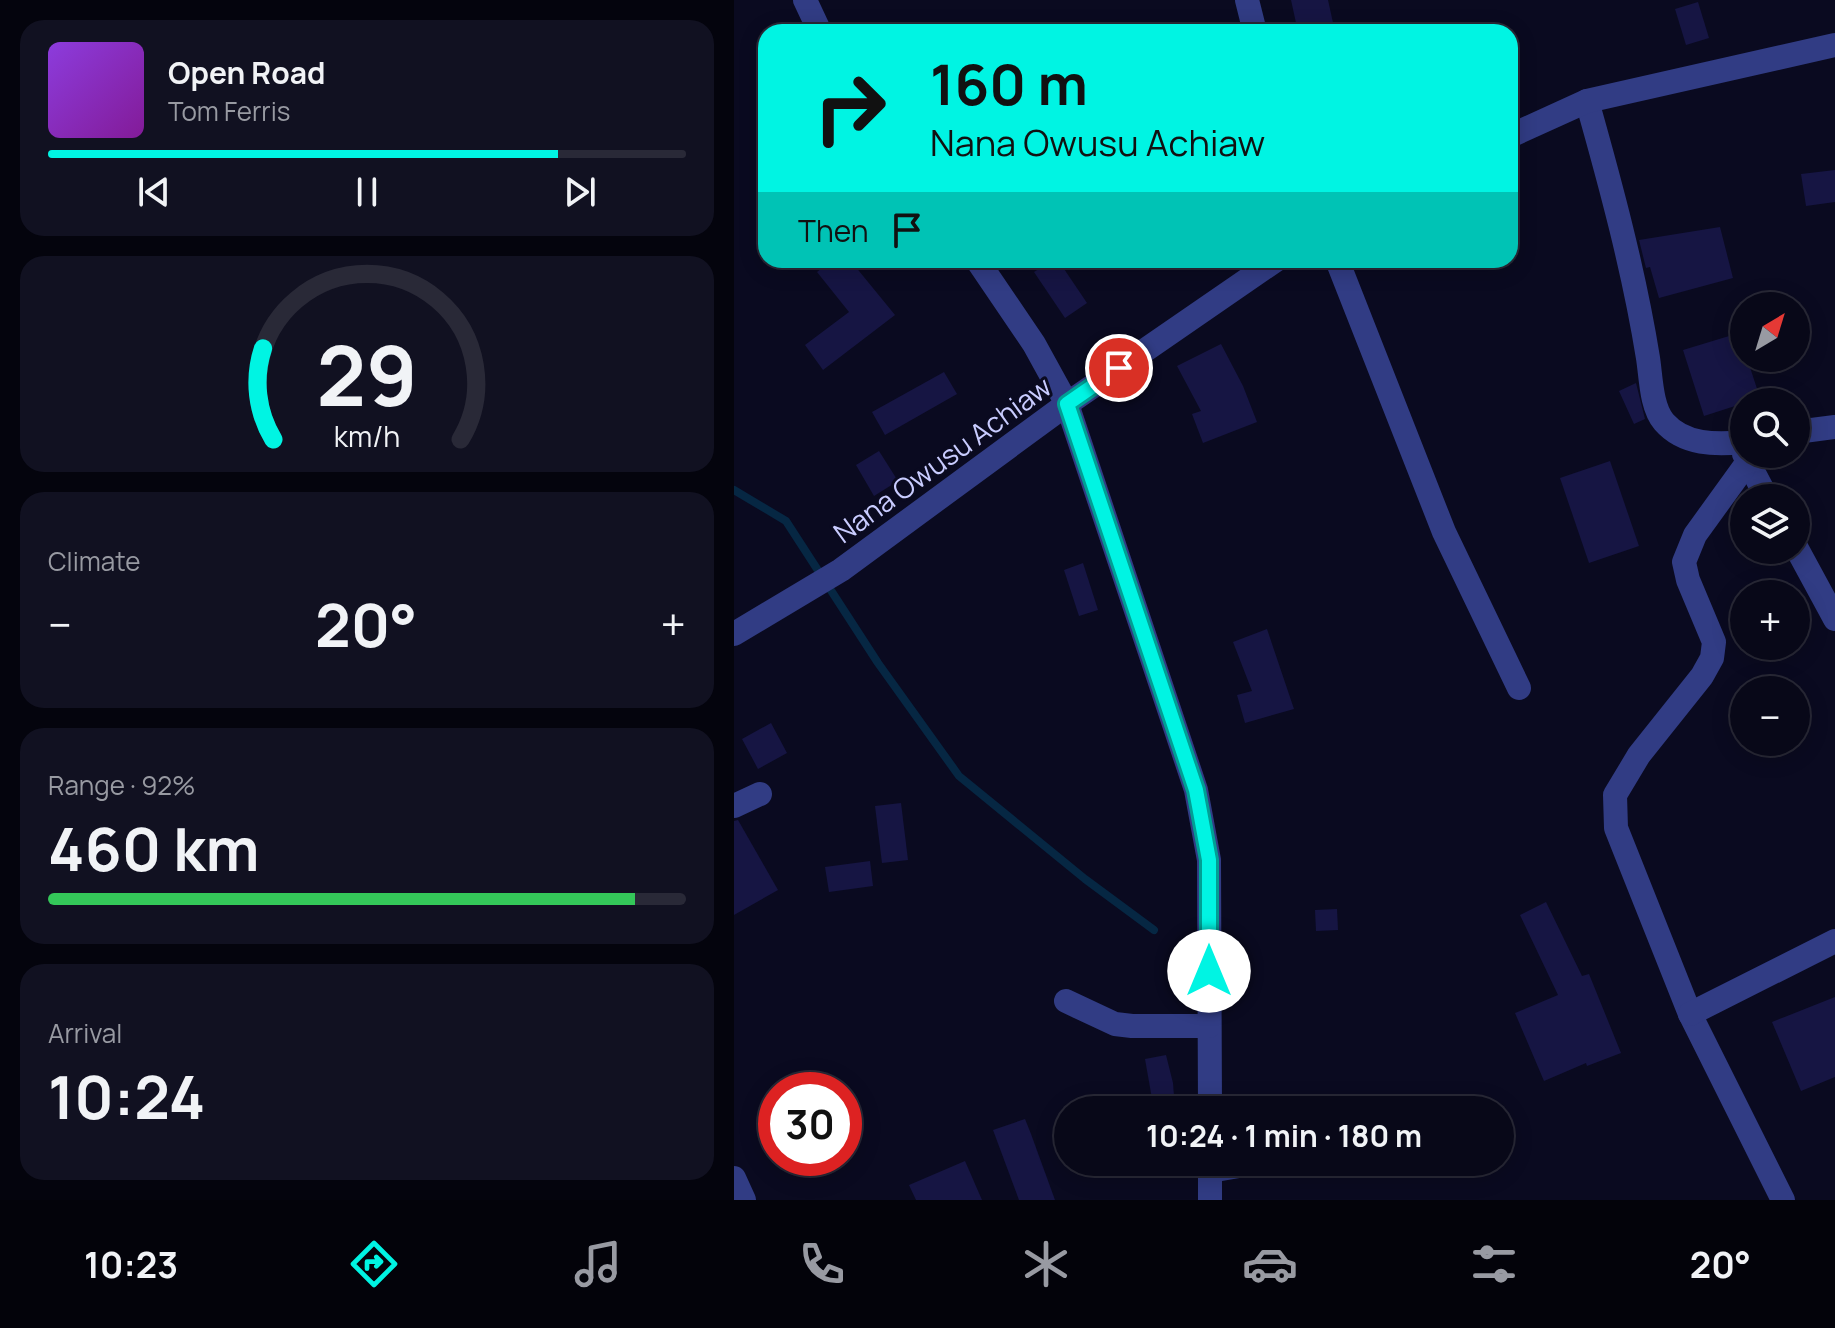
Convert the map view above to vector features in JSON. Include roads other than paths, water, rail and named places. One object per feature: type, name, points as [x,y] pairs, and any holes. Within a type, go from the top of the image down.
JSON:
[{"type":"street","points":[[805,0],[816,24]]},
{"type":"street","points":[[1247,0],[1253,24]]},
{"type":"street","points":[[1518,132],[1587,101],[1835,45]]},
{"type":"street","points":[[1587,101],[1611,184],[1655,402],[1663,421],[1683,437],[1730,448]]},
{"type":"street","points":[[982,268],[1034,344],[1067,404],[1196,790],[1209,860],[1210,1096]]},
{"type":"street","name":"Nana Owusu Achiaw","points":[[734,634],[841,570],[1067,404],[1264,268]]},
{"type":"street","points":[[1340,268],[1444,532],[1519,688]]},
{"type":"street","points":[[1810,430],[1835,427]]},
{"type":"street","points":[[1734,468],[1695,535],[1684,562],[1688,580],[1714,642],[1712,658],[1702,676],[1639,755],[1615,795],[1616,828],[1690,1014],[1783,1200]]},
{"type":"street","points":[[1805,564],[1835,619]]},
{"type":"street","points":[[734,806],[760,794]]},
{"type":"street","points":[[1690,1014],[1835,941]]},
{"type":"street","points":[[1066,1001],[1115,1024],[1209,1026]]},
{"type":"street","points":[[1210,1176],[1210,1200]]},
{"type":"street","points":[[734,1178],[744,1200]]},
{"type":"waterway","points":[[734,490],[786,521],[878,663],[959,776],[1085,879],[1154,930]]}]
